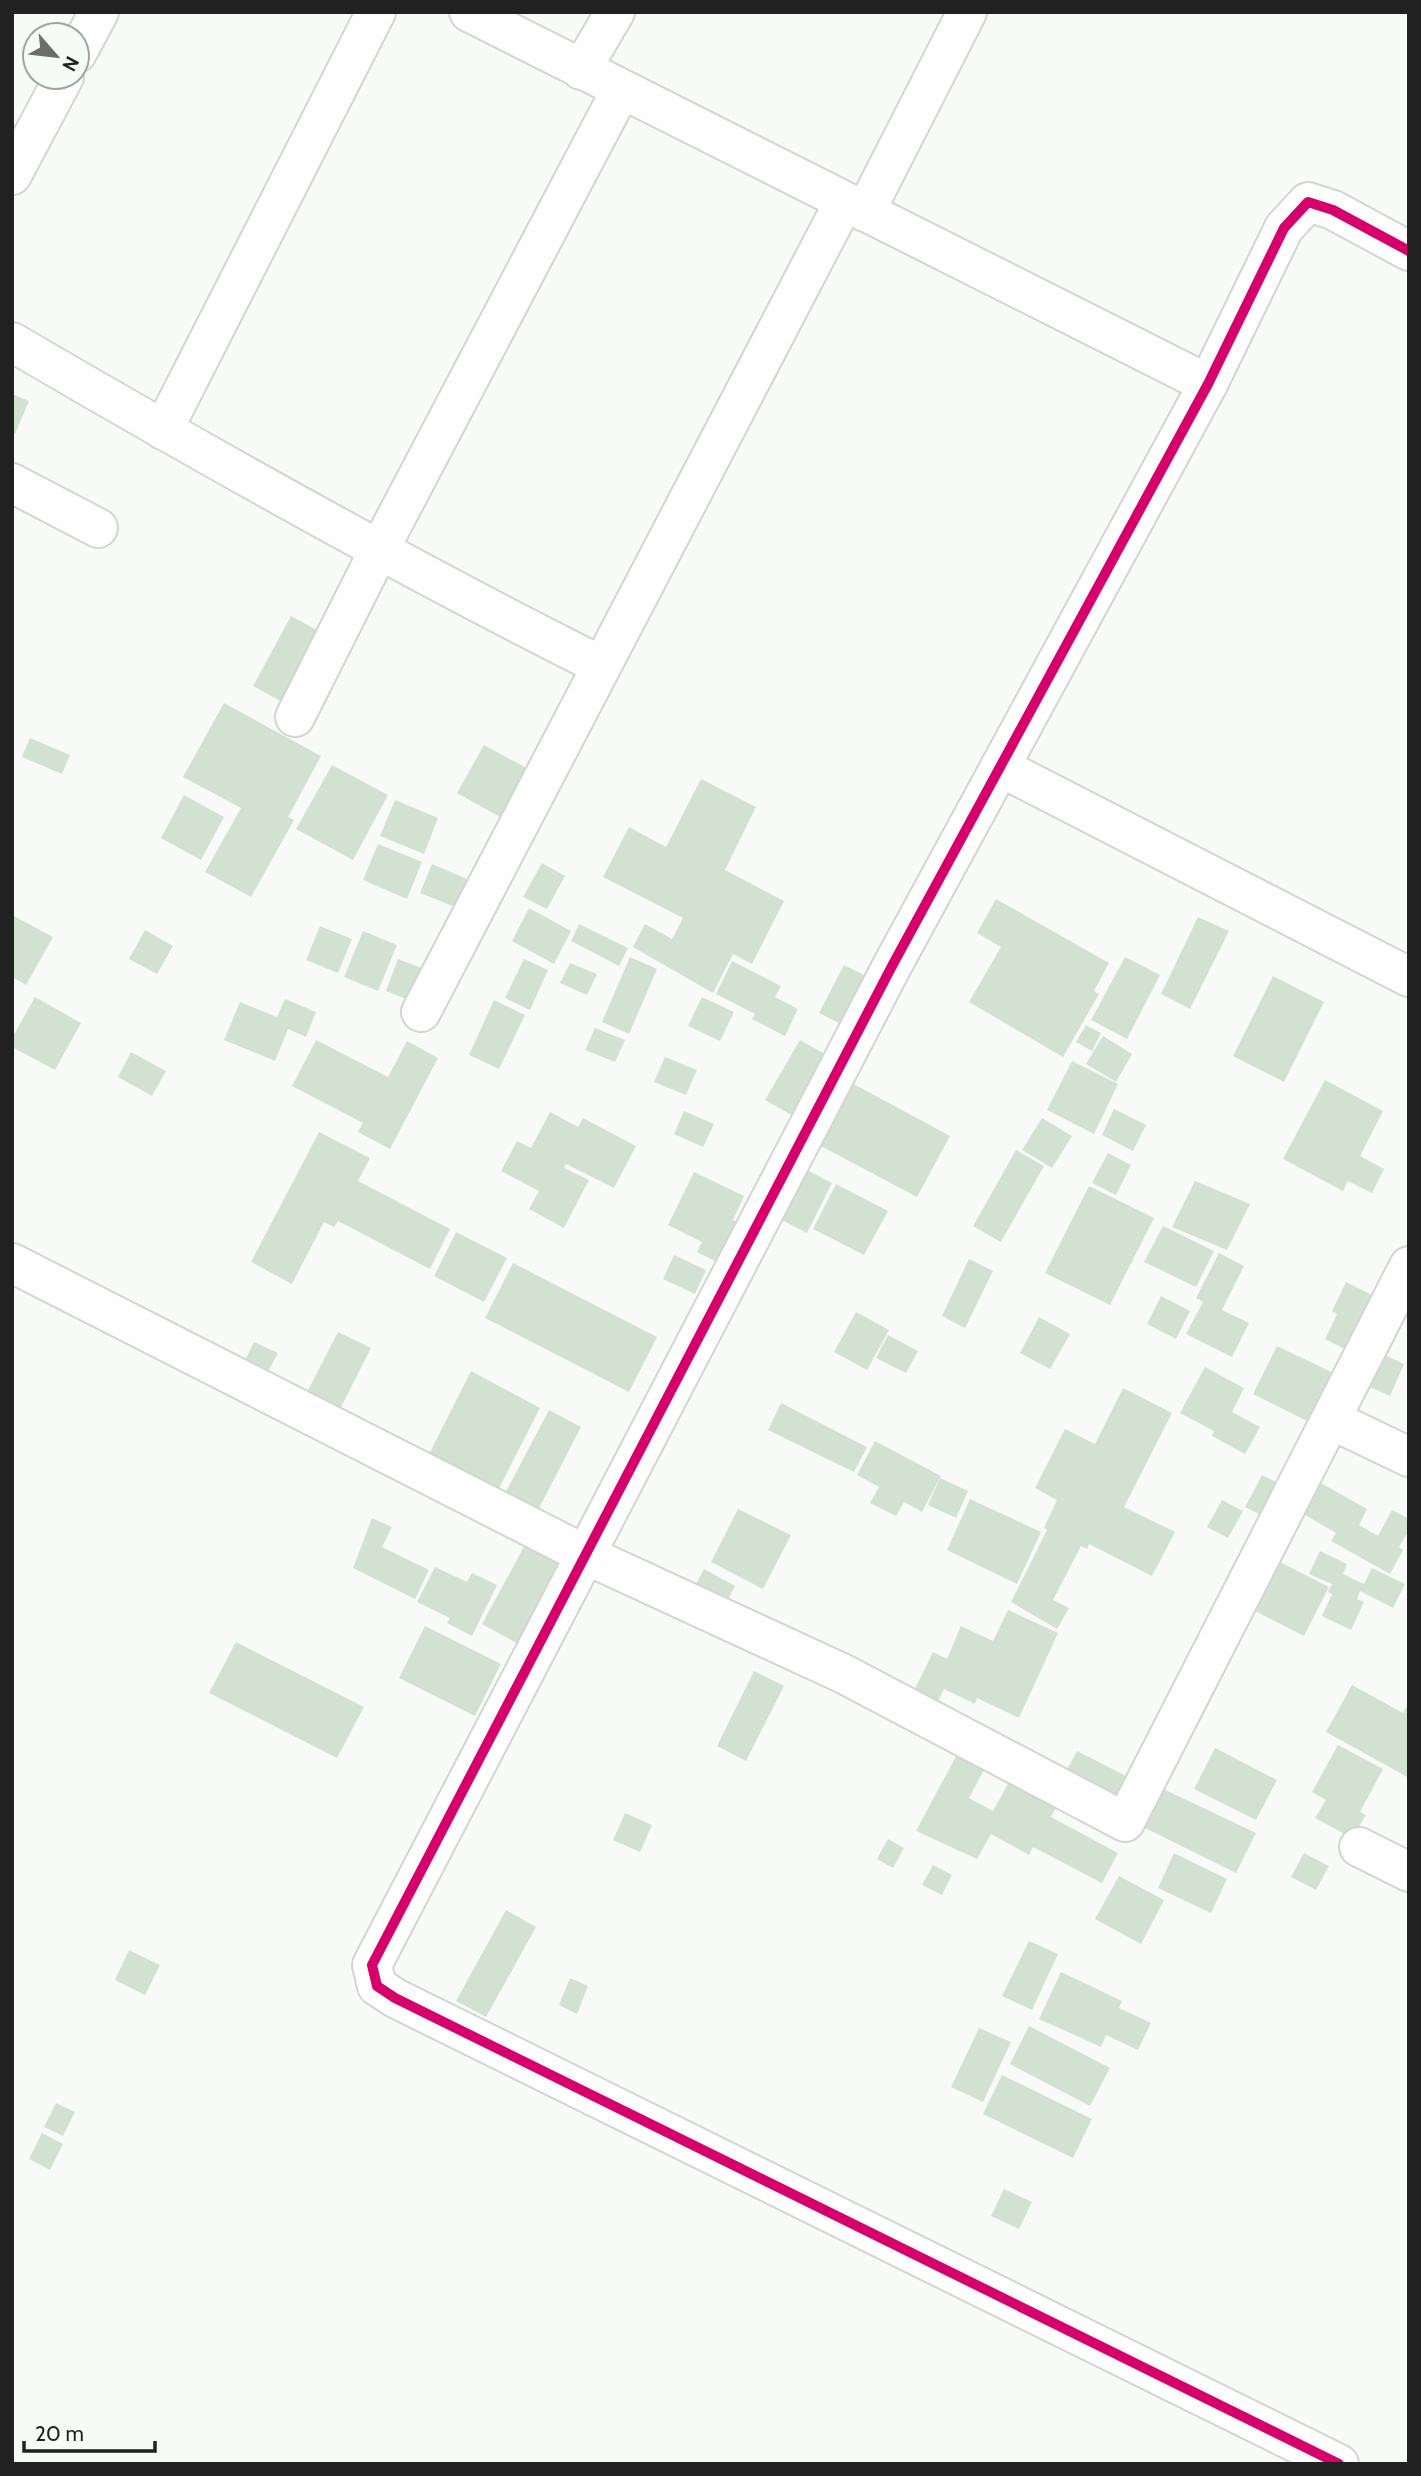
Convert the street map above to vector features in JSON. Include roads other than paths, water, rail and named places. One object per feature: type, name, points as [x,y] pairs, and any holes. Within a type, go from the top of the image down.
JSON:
[{"type":"street","points":[[163,430],[376,12]]},
{"type":"street","points":[[469,12],[1208,384]]},
{"type":"street","points":[[581,70],[615,12]]},
{"type":"street","points":[[421,1012],[600,665],[854,207],[967,12]]},
{"type":"street","points":[[295,716],[379,550],[621,90]]},
{"type":"street","points":[[12,174],[56,91]]},
{"type":"street","points":[[1339,2464],[395,1998],[377,1986],[372,1965],[892,965],[1208,384],[1284,228],[1308,202],[1333,210],[1409,251]]},
{"type":"street","points":[[12,342],[163,430],[470,601],[600,665]]},
{"type":"street","points":[[12,484],[98,527]]},
{"type":"street","points":[[1000,767],[1409,977]]},
{"type":"street","points":[[12,1264],[584,1554],[844,1674],[1125,1822],[1409,1266]]},
{"type":"street","points":[[1332,1420],[1409,1458]]},
{"type":"street","points":[[1359,1847],[1409,1872]]}]
